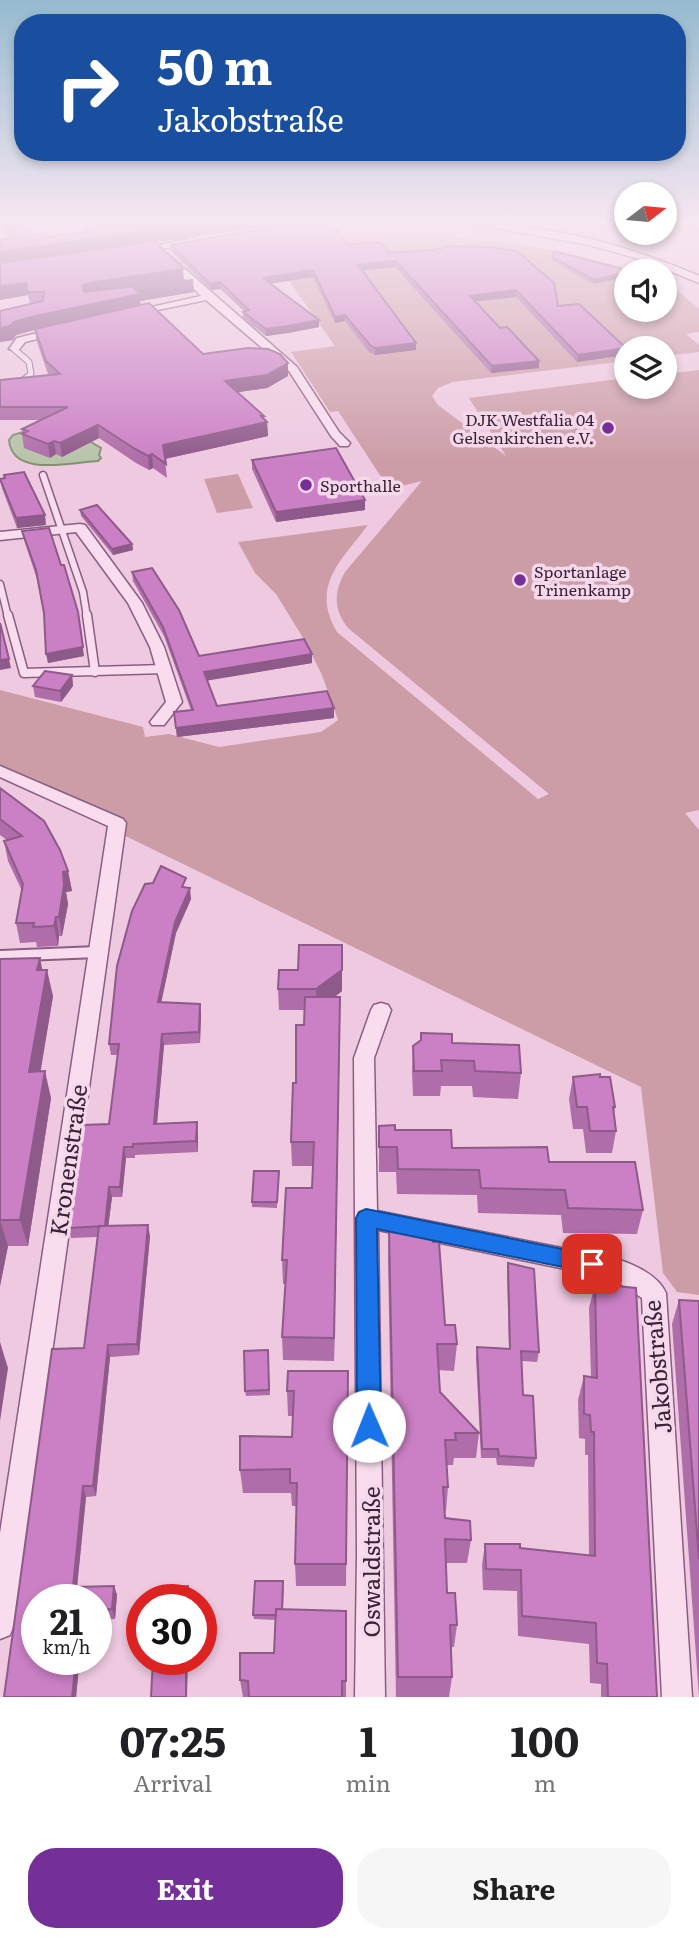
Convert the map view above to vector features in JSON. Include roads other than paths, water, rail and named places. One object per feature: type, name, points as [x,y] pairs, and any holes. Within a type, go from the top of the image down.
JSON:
[{"type":"street","points":[[117,318],[181,303]]},
{"type":"street","points":[[216,303],[293,369],[335,434],[344,443]]},
{"type":"street","points":[[14,348],[21,340],[35,332],[64,330]]},
{"type":"street","points":[[0,536],[80,528],[135,603],[165,669],[174,702],[158,722]]},
{"type":"street","name":"Kronenstraße","points":[[0,771],[117,823],[0,1625]]},
{"type":"street","name":"Oswaldstraße","points":[[370,1697],[364,1058],[381,1010]]},
{"type":"street","name":"Jakobstraße","points":[[366,1218],[617,1269],[637,1279],[654,1293],[677,1697]]},
{"type":"lane","points":[[0,387],[16,384],[31,374],[32,366],[27,358],[14,348]]},
{"type":"lane","points":[[43,475],[83,592],[95,672]]},
{"type":"lane","points":[[0,584],[20,670],[29,674],[165,669]]},
{"type":"lane","points":[[0,956],[97,953]]},
{"type":"place","name":"DJK Westfalia 04 Gelsenkirchen e.V.","points":[[608,428]]},
{"type":"place","name":"Sporthalle","points":[[306,485]]},
{"type":"place","name":"Sportanlage Trinenkamp","points":[[520,580]]}]
